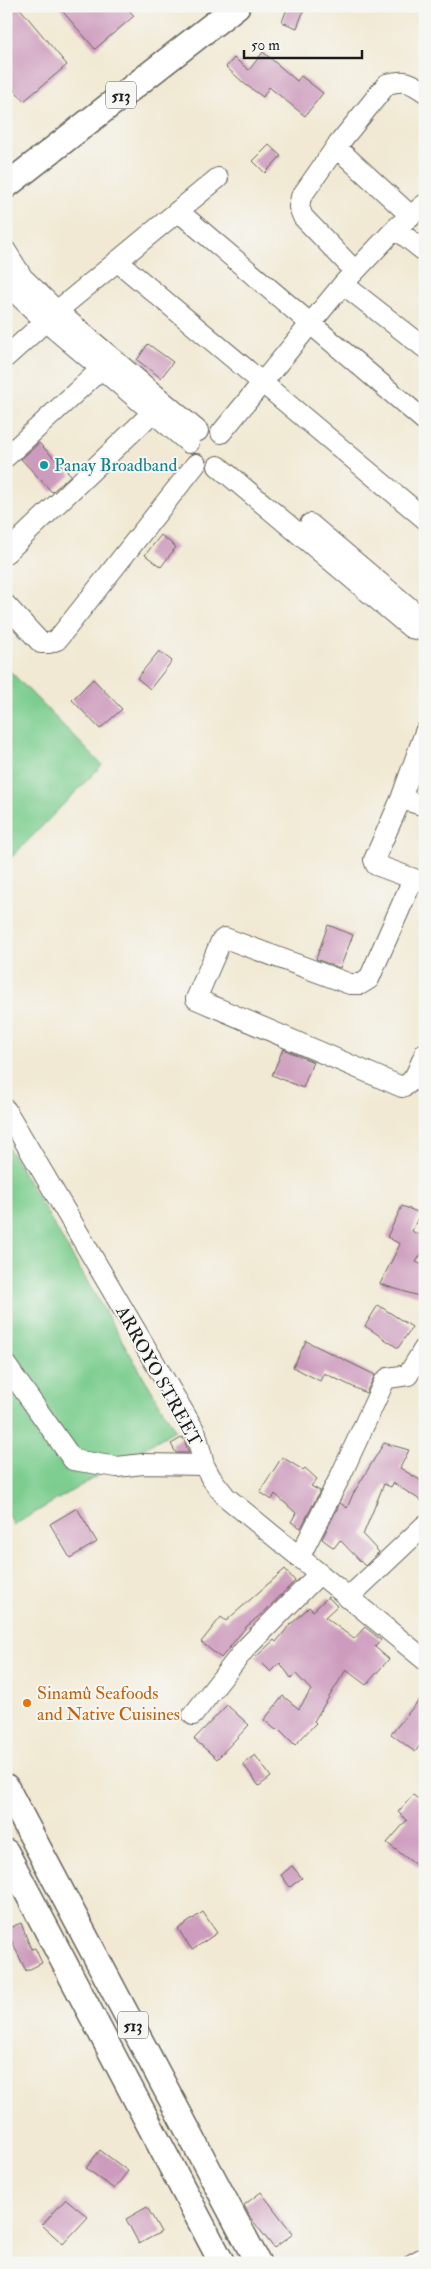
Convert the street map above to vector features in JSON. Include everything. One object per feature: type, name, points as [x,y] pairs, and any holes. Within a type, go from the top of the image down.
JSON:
[{"type":"main road","name":"513","points":[[6,186],[237,6]]},
{"type":"main road","name":"513","points":[[6,1787],[258,2263]]},
{"type":"main road","name":"513","points":[[6,1852],[222,2263]]},
{"type":"main road","points":[[36,1909],[64,1895]]},
{"type":"street","points":[[425,92],[410,82],[387,84],[336,147],[301,196],[299,207],[302,217],[348,277],[425,348]]},
{"type":"street","points":[[336,147],[411,216],[425,252]]},
{"type":"street","points":[[6,357],[51,316],[218,178]]},
{"type":"street","points":[[178,211],[425,421]]},
{"type":"street","points":[[221,433],[348,277],[411,216]]},
{"type":"street","points":[[6,252],[51,316],[102,369],[153,412],[194,437]]},
{"type":"street","points":[[117,261],[425,519]]},
{"type":"street","points":[[6,284],[51,316],[194,437]]},
{"type":"street","points":[[6,457],[102,369]]},
{"type":"street","points":[[6,553],[153,412]]},
{"type":"street","points":[[210,428],[221,433],[228,443],[223,460],[207,468],[196,464],[190,454],[194,437],[210,428]]},
{"type":"street","points":[[223,460],[420,620]]},
{"type":"street","points":[[6,605],[41,643],[57,640],[196,464]]},
{"type":"street","points":[[425,732],[400,799],[374,860],[376,864],[419,881],[369,979],[361,984],[350,984],[225,938],[221,941],[196,999],[402,1087],[409,1085],[414,1078],[425,1053]]},
{"type":"street","points":[[400,799],[425,806]]},
{"type":"street","name":"ARROYO STREET","points":[[6,1110],[196,1434],[204,1465],[210,1478],[226,1497],[425,1660]]},
{"type":"street","points":[[299,1558],[342,1475],[384,1382],[388,1378],[408,1375],[425,1347]]},
{"type":"street","points":[[6,1365],[73,1460],[117,1467],[143,1464],[204,1465]]},
{"type":"street","points":[[348,1598],[425,1525]]},
{"type":"street","points":[[193,1715],[245,1649],[319,1574]]},
{"type":"street","points":[[414,2263],[425,2257]]},
{"type":"green space","points":[[6,667],[102,765],[6,863]]},
{"type":"green space","points":[[6,1144],[175,1430],[14,1525],[6,1512]]},
{"type":"building","points":[[6,6],[18,6],[67,65],[24,101],[6,80]]},
{"type":"building","points":[[58,6],[126,6],[134,16],[95,49]]},
{"type":"building","points":[[288,6],[304,10],[297,28],[282,22]]},
{"type":"building","points":[[263,52],[297,81],[301,76],[323,93],[305,116],[269,87],[263,97],[226,67],[234,58],[249,70]]},
{"type":"building","points":[[269,145],[281,156],[265,173],[253,161]]},
{"type":"building","points":[[148,344],[173,362],[161,378],[137,360]]},
{"type":"building","name":"Panay Broadband","points":[[39,443],[71,475],[52,492],[21,459]]},
{"type":"building","points":[[161,535],[176,547],[161,567],[145,555]]},
{"type":"building","points":[[159,651],[172,661],[150,689],[137,678]]},
{"type":"building","points":[[93,679],[122,709],[100,729],[72,700]]},
{"type":"building","points":[[328,925],[353,935],[340,968],[316,959]]},
{"type":"building","points":[[283,1049],[313,1062],[303,1088],[272,1075]]},
{"type":"building","points":[[402,1206],[420,1213],[412,1231],[425,1238],[425,1248],[416,1262],[425,1266],[425,1298],[380,1284],[400,1244],[387,1237]]},
{"type":"building","points":[[378,1305],[412,1327],[398,1348],[365,1326]]},
{"type":"building","points":[[306,1341],[375,1375],[366,1393],[324,1373],[320,1381],[293,1367]]},
{"type":"building","points":[[183,1437],[189,1453],[176,1453],[171,1444]]},
{"type":"building","points":[[384,1443],[409,1450],[400,1468],[425,1483],[425,1503],[393,1483],[391,1487],[384,1484],[363,1535],[379,1552],[365,1566],[340,1540],[334,1548],[322,1539],[340,1503],[347,1508],[353,1494]]},
{"type":"building","points":[[282,1457],[303,1470],[305,1468],[317,1479],[311,1486],[320,1491],[301,1528],[291,1522],[296,1513],[275,1494],[272,1500],[260,1492]]},
{"type":"building","points":[[77,1508],[97,1542],[70,1558],[50,1524]]},
{"type":"building","points":[[285,1569],[295,1581],[246,1627],[221,1658],[201,1642],[221,1617],[226,1621]]},
{"type":"building","points":[[328,1597],[337,1606],[325,1617],[354,1639],[365,1627],[381,1640],[375,1647],[389,1659],[366,1685],[346,1670],[314,1721],[316,1723],[295,1745],[278,1728],[276,1730],[264,1720],[283,1696],[299,1709],[311,1690],[296,1674],[291,1678],[280,1663],[271,1672],[256,1657],[274,1640],[276,1642],[289,1626],[309,1607],[313,1611]]},
{"type":"building","points":[[425,1693],[425,1738],[415,1752],[391,1734]]},
{"type":"building","points":[[227,1705],[249,1725],[217,1759],[194,1739]]},
{"type":"building","points":[[255,1755],[271,1777],[259,1786],[243,1764]]},
{"type":"building","points":[[413,1795],[425,1804],[425,1872],[387,1843],[407,1820],[398,1812]]},
{"type":"building","points":[[292,1866],[302,1878],[290,1887],[281,1875]]},
{"type":"building","points":[[203,1912],[217,1933],[192,1950],[178,1929]]},
{"type":"building","points":[[21,1923],[31,1949],[35,1948],[42,1963],[26,1971],[6,1929]]},
{"type":"building","points":[[100,2150],[128,2171],[114,2189],[86,2168]]},
{"type":"building","points":[[261,2192],[293,2234],[274,2248],[250,2217],[244,2205]]},
{"type":"building","points":[[66,2199],[88,2217],[63,2244],[42,2225]]},
{"type":"building","points":[[147,2207],[161,2232],[139,2244],[126,2219]]},
{"type":"place","name":"Panay Broadband","points":[[44,465]]},
{"type":"place","name":"Sinamû Seafoods and Native Cuisines","points":[[27,1703]]}]
